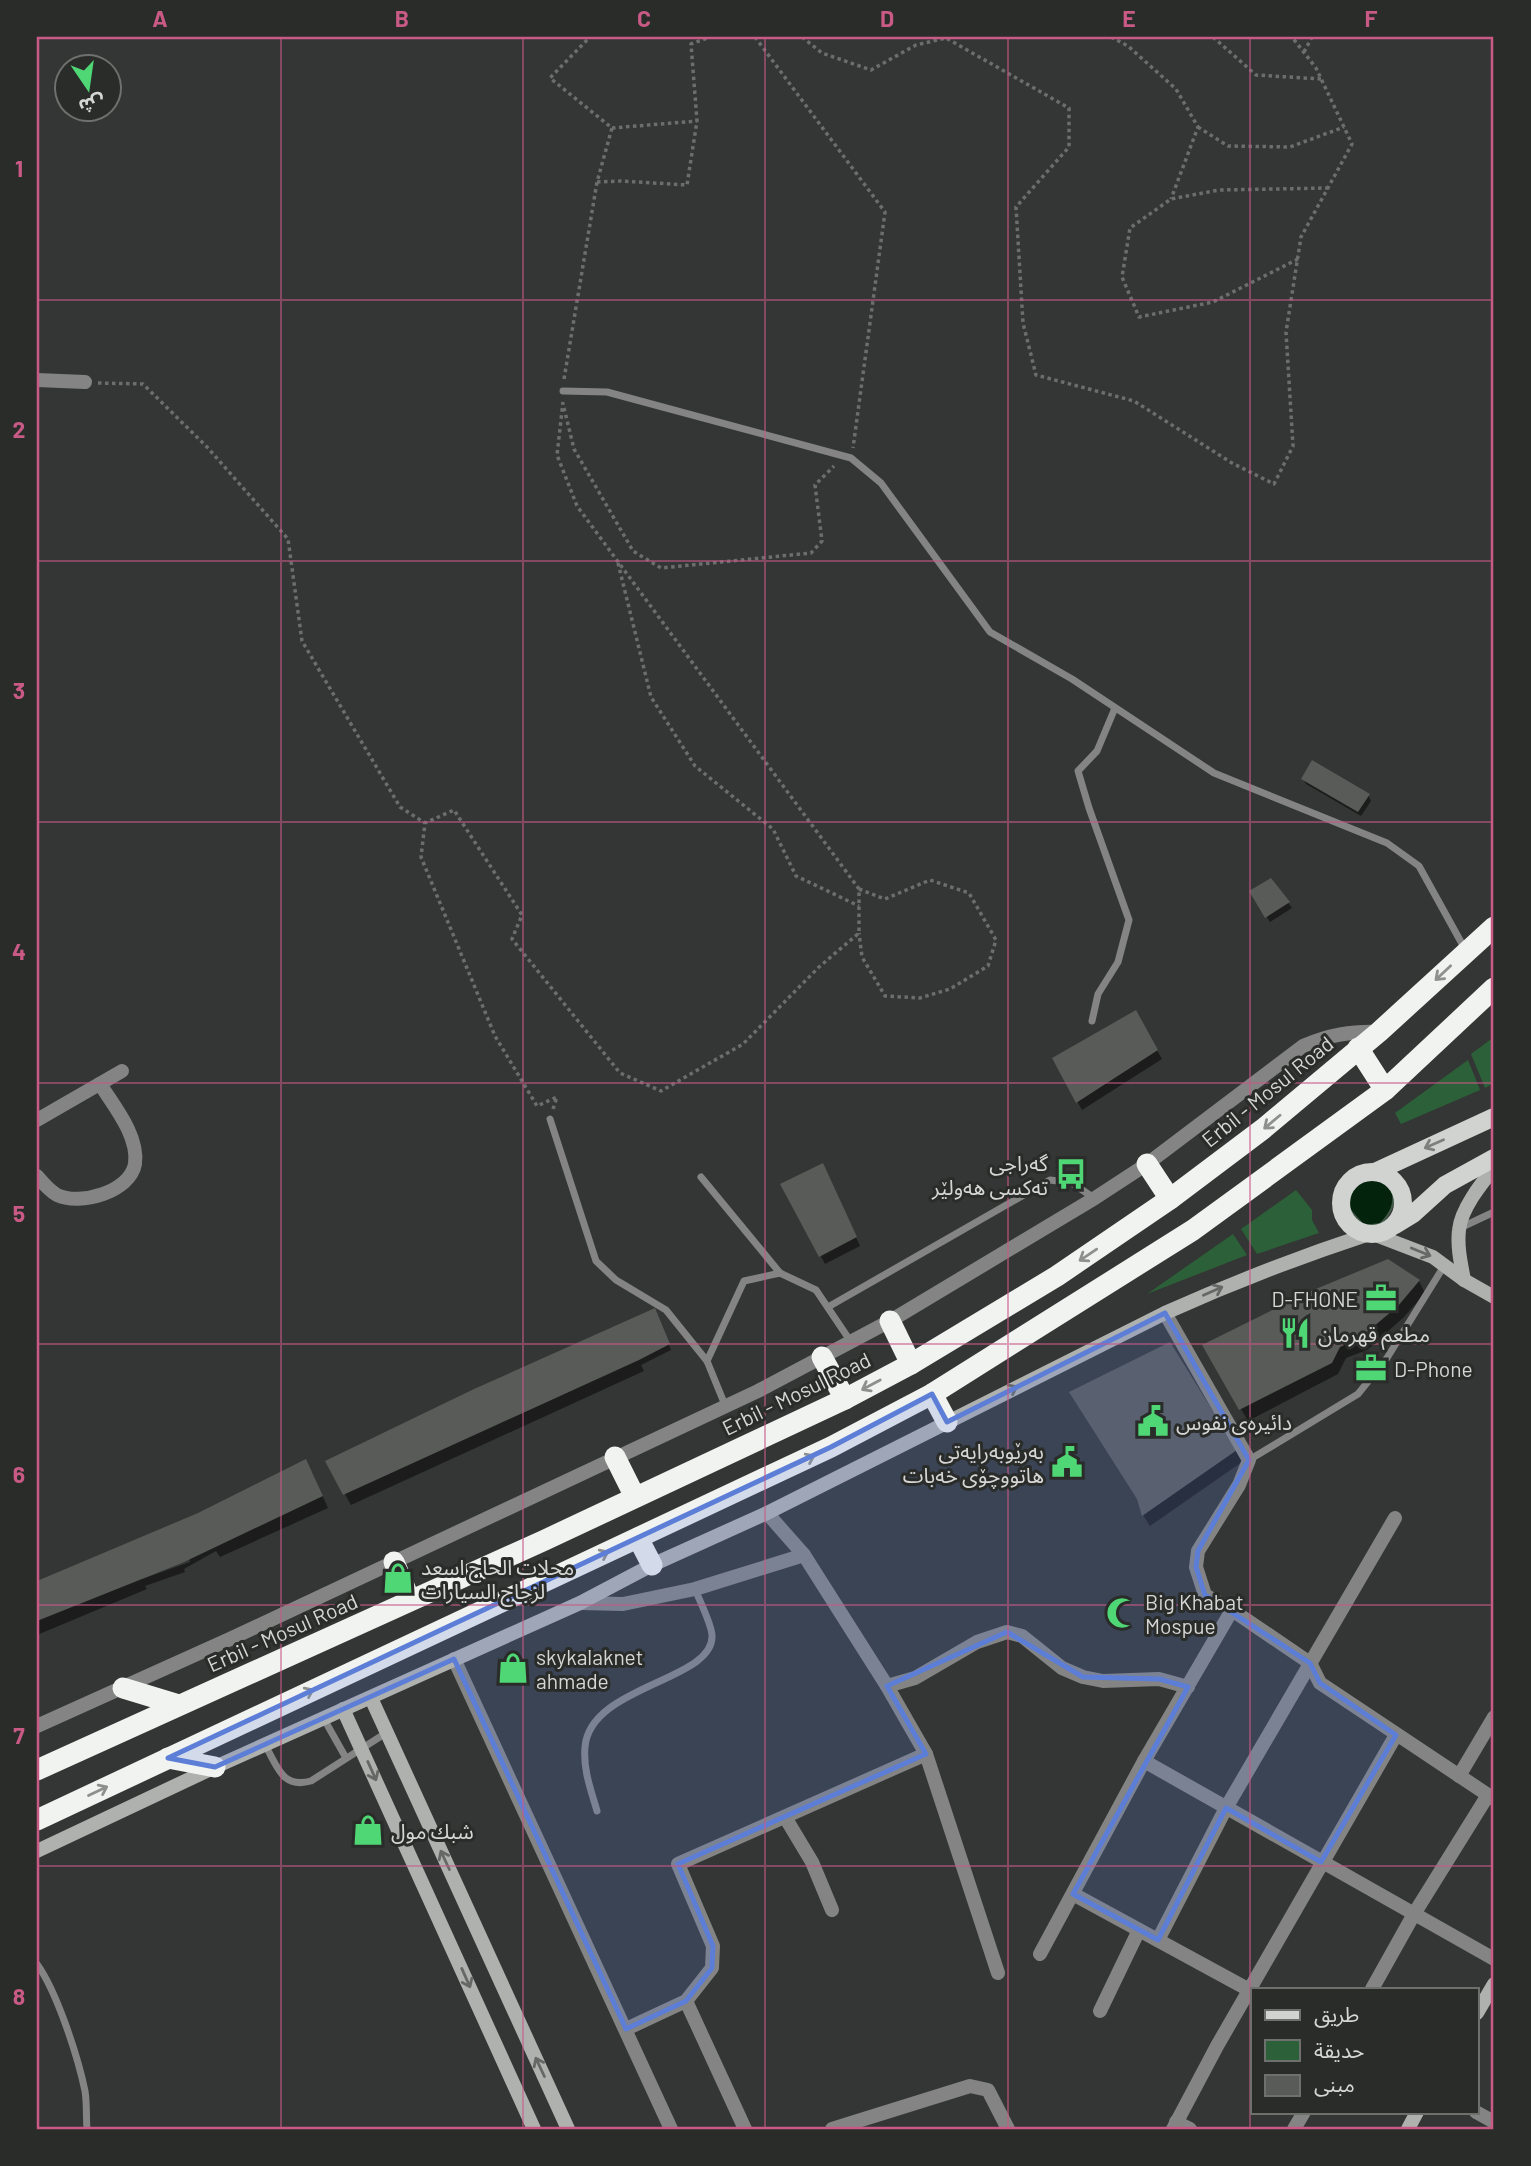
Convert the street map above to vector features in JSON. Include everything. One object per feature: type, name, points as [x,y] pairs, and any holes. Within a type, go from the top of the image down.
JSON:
[{"type":"highway","name":"Erbil - Mosul Road","points":[[37,1770],[635,1497],[845,1399],[911,1364],[1058,1276],[1170,1199],[1263,1129],[1379,1032],[1494,927]]},
{"type":"highway","points":[[37,1821],[831,1447],[932,1394],[1193,1230],[1385,1090],[1494,988]]},
{"type":"highway","points":[[1358,1048],[1385,1090]]},
{"type":"highway","points":[[1147,1164],[1170,1199]]},
{"type":"highway","points":[[890,1321],[911,1364]]},
{"type":"highway","points":[[822,1357],[845,1399]]},
{"type":"highway","points":[[932,1394],[947,1422]]},
{"type":"highway","points":[[615,1457],[635,1497]]},
{"type":"highway","points":[[638,1538],[652,1564]]},
{"type":"highway","points":[[394,1562],[410,1601]]},
{"type":"highway","points":[[123,1688],[179,1705]]},
{"type":"highway","points":[[168,1758],[215,1767]]},
{"type":"main road","points":[[1494,1118],[1375,1172],[1359,1175],[1352,1179],[1342,1192],[1340,1201],[1348,1224],[1361,1233],[1371,1234],[1433,1257],[1464,1280],[1494,1297]]},
{"type":"main road","points":[[37,1851],[215,1767],[580,1603],[652,1564],[767,1513],[1165,1313],[1265,1270],[1392,1227],[1413,1214],[1445,1185],[1494,1158]]},
{"type":"main road","points":[[1464,1280],[1459,1228],[1466,1210],[1494,1168]]},
{"type":"main road","points":[[1375,1172],[1390,1178],[1400,1190],[1403,1206],[1392,1227]]},
{"type":"main road","points":[[371,1698],[568,2129]]},
{"type":"main road","points":[[344,1709],[534,2129]]},
{"type":"main road","points":[[1478,2010],[1494,1984]]},
{"type":"street","points":[[37,380],[85,382]]},
{"type":"street","points":[[37,1726],[394,1562],[822,1357],[890,1321],[1095,1199],[1147,1164],[1303,1046],[1327,1036],[1353,1031],[1379,1032]]},
{"type":"street","points":[[37,1120],[122,1071]]},
{"type":"street","points":[[37,1176],[57,1195],[78,1200],[103,1195],[127,1179],[135,1164],[132,1140],[100,1084]]},
{"type":"street","points":[[1165,1313],[1249,1460],[1239,1485],[1198,1551],[1196,1567],[1205,1595],[1310,1663],[1320,1683],[1491,1797],[1414,1914],[1373,1988]]},
{"type":"street","points":[[767,1513],[804,1555],[887,1686],[926,1754],[998,1973]]},
{"type":"street","points":[[1158,1940],[1227,1808],[1395,1518]]},
{"type":"street","points":[[580,1603],[623,1604],[695,1589],[804,1555]]},
{"type":"street","points":[[1040,1954],[1144,1761],[1231,1610]]},
{"type":"street","points":[[887,1686],[915,1678],[977,1642],[1007,1632],[1022,1636],[1062,1668],[1083,1677],[1103,1681],[1158,1679],[1188,1687]]},
{"type":"street","points":[[454,1659],[671,2129]]},
{"type":"street","points":[[1459,1776],[1494,1717]]},
{"type":"street","points":[[1253,1988],[1321,1862],[1396,1735]]},
{"type":"street","points":[[626,2029],[687,2001],[712,1968],[713,1946],[678,1864],[926,1754]]},
{"type":"street","points":[[1144,1761],[1494,1959]]},
{"type":"street","points":[[785,1817],[812,1862],[832,1910]]},
{"type":"street","points":[[1073,1894],[1251,1991],[1180,2127]]},
{"type":"street","points":[[1100,2011],[1139,1930]]},
{"type":"street","points":[[687,2001],[745,2129]]},
{"type":"street","points":[[832,2129],[970,2086],[988,2090],[1008,2129]]},
{"type":"street","points":[[1478,2113],[1494,2122]]},
{"type":"lane","points":[[563,390],[607,392],[851,458],[881,483],[990,632],[1072,680],[1214,773],[1387,843],[1419,866],[1466,951]]},
{"type":"lane","points":[[1092,1021],[1098,994],[1118,962],[1129,920],[1078,771],[1097,751],[1115,708]]},
{"type":"lane","points":[[550,1119],[596,1261],[616,1280],[666,1310],[707,1362],[725,1405]]},
{"type":"lane","points":[[701,1177],[779,1273],[816,1290],[851,1342]]},
{"type":"lane","points":[[828,1307],[1050,1180],[1072,1183],[1095,1199]]},
{"type":"lane","points":[[1459,1228],[1494,1212]]},
{"type":"lane","points":[[1249,1460],[1358,1394],[1387,1358],[1444,1265]]},
{"type":"lane","points":[[707,1362],[744,1281],[779,1273]]},
{"type":"lane","points":[[597,1811],[585,1770],[585,1744],[594,1724],[613,1706],[639,1689],[697,1663],[709,1649],[712,1635],[695,1589]]},
{"type":"lane","points":[[323,1718],[346,1758]]},
{"type":"lane","points":[[265,1745],[283,1775],[291,1783],[298,1784],[311,1781],[387,1732]]},
{"type":"lane","points":[[37,1964],[76,2055],[85,2093],[87,2129]]},
{"type":"path","points":[[590,37],[550,78],[612,128],[697,121]]},
{"type":"path","points":[[597,182],[687,185],[697,121],[691,44],[685,37]]},
{"type":"path","points":[[691,44],[710,37]]},
{"type":"path","points":[[563,402],[574,449],[633,551],[661,568],[811,553],[822,541],[815,485],[831,467],[851,458],[885,212],[755,37]]},
{"type":"path","points":[[802,37],[822,53],[871,70],[916,45],[946,38],[1069,108],[1069,148],[1016,207],[1023,323],[1036,375],[1134,401],[1232,463],[1274,484],[1293,446],[1286,332],[1301,237],[1352,144],[1321,79],[1292,37]]},
{"type":"path","points":[[1111,37],[1128,46],[1175,89],[1198,127],[1228,146],[1290,147],[1344,127]]},
{"type":"path","points":[[1213,37],[1256,75],[1321,79]]},
{"type":"path","points":[[1304,52],[1312,37]]},
{"type":"path","points":[[1171,199],[1198,127]]},
{"type":"path","points":[[612,128],[597,182],[563,390],[558,455],[577,506],[859,889],[885,899],[930,880],[969,893],[996,940],[988,966],[950,989],[920,998],[885,996],[862,957],[859,889]]},
{"type":"path","points":[[1298,259],[1213,302],[1139,317],[1122,278],[1130,228],[1171,199],[1219,190],[1328,188]]},
{"type":"path","points":[[85,382],[143,384],[207,447],[288,539],[302,641],[400,807],[425,822]]},
{"type":"path","points":[[618,561],[651,697],[695,766],[773,830],[796,876],[859,906]]},
{"type":"path","points":[[425,822],[454,810],[522,915],[512,939],[621,1073],[661,1091],[743,1044],[819,967],[859,933]]},
{"type":"path","points":[[425,822],[421,857],[495,1037],[537,1106],[556,1097],[550,1119]]},
{"type":"highlighted area","points":[[1165,1313],[1249,1460],[1198,1551],[1196,1567],[1205,1595],[1310,1663],[1320,1683],[1396,1735],[1321,1862],[1226,1808],[1158,1940],[1073,1894],[1188,1687],[1159,1679],[1083,1677],[1007,1632],[887,1686],[926,1754],[678,1864],[713,1946],[712,1968],[686,2001],[626,2029],[454,1659],[215,1767],[168,1758],[831,1447],[932,1394],[947,1422]]},
{"type":"green space","points":[[1494,1037],[1494,1083],[1485,1088],[1471,1054]]},
{"type":"green space","points":[[1468,1060],[1480,1090],[1401,1124],[1395,1113]]},
{"type":"green space","points":[[1296,1190],[1312,1210],[1312,1220],[1319,1233],[1257,1254],[1241,1229]]},
{"type":"green space","points":[[1233,1234],[1247,1255],[1147,1294]]},
{"type":"shaded area","points":[[1366,1178],[1385,1183],[1393,1194],[1391,1209],[1380,1224],[1364,1226],[1349,1209],[1352,1190]]},
{"type":"building","points":[[1312,760],[1370,794],[1358,812],[1301,779]]},
{"type":"building","points":[[1271,878],[1290,902],[1265,918],[1249,891]]},
{"type":"building","points":[[1136,1010],[1158,1050],[1076,1103],[1052,1058]]},
{"type":"building","points":[[823,1163],[857,1237],[819,1257],[780,1184]]},
{"type":"building","name":"مطعم قهرمان","points":[[1388,1259],[1420,1280],[1398,1306],[1360,1338],[1340,1347],[1332,1363],[1239,1410],[1202,1345],[1311,1291]]},
{"type":"building","points":[[655,1308],[670,1344],[343,1495],[325,1461],[474,1389]]},
{"type":"building","name":"دائیرەی نفوس","points":[[1170,1342],[1237,1450],[1142,1516],[1137,1499],[1069,1392]]},
{"type":"building","points":[[306,1459],[323,1496],[182,1563],[37,1621],[37,1581],[198,1513]]},
{"type":"place","name":"گەراجی تەکسی هەولێر","points":[[1071,1174]]},
{"type":"place","name":"D-FHONE","points":[[1381,1298]]},
{"type":"place","name":"مطعم قهرمان","points":[[1295,1333]]},
{"type":"place","name":"D-Phone","points":[[1371,1368]]},
{"type":"place","name":"دائیرەی نفوس","points":[[1153,1421]]},
{"type":"place","name":"به‌رێوبه‌رایه‌تی هاتووچۆی خه‌بات","points":[[1067,1462]]},
{"type":"place","name":"محلات الحاج اسعد لزجاج السيارات","points":[[398,1578]]},
{"type":"place","name":"Big Khabat Mospue","points":[[1122,1613]]},
{"type":"place","name":"skykalaknet ahmade","points":[[513,1668]]},
{"type":"place","name":"شبك مول","points":[[368,1830]]}]
